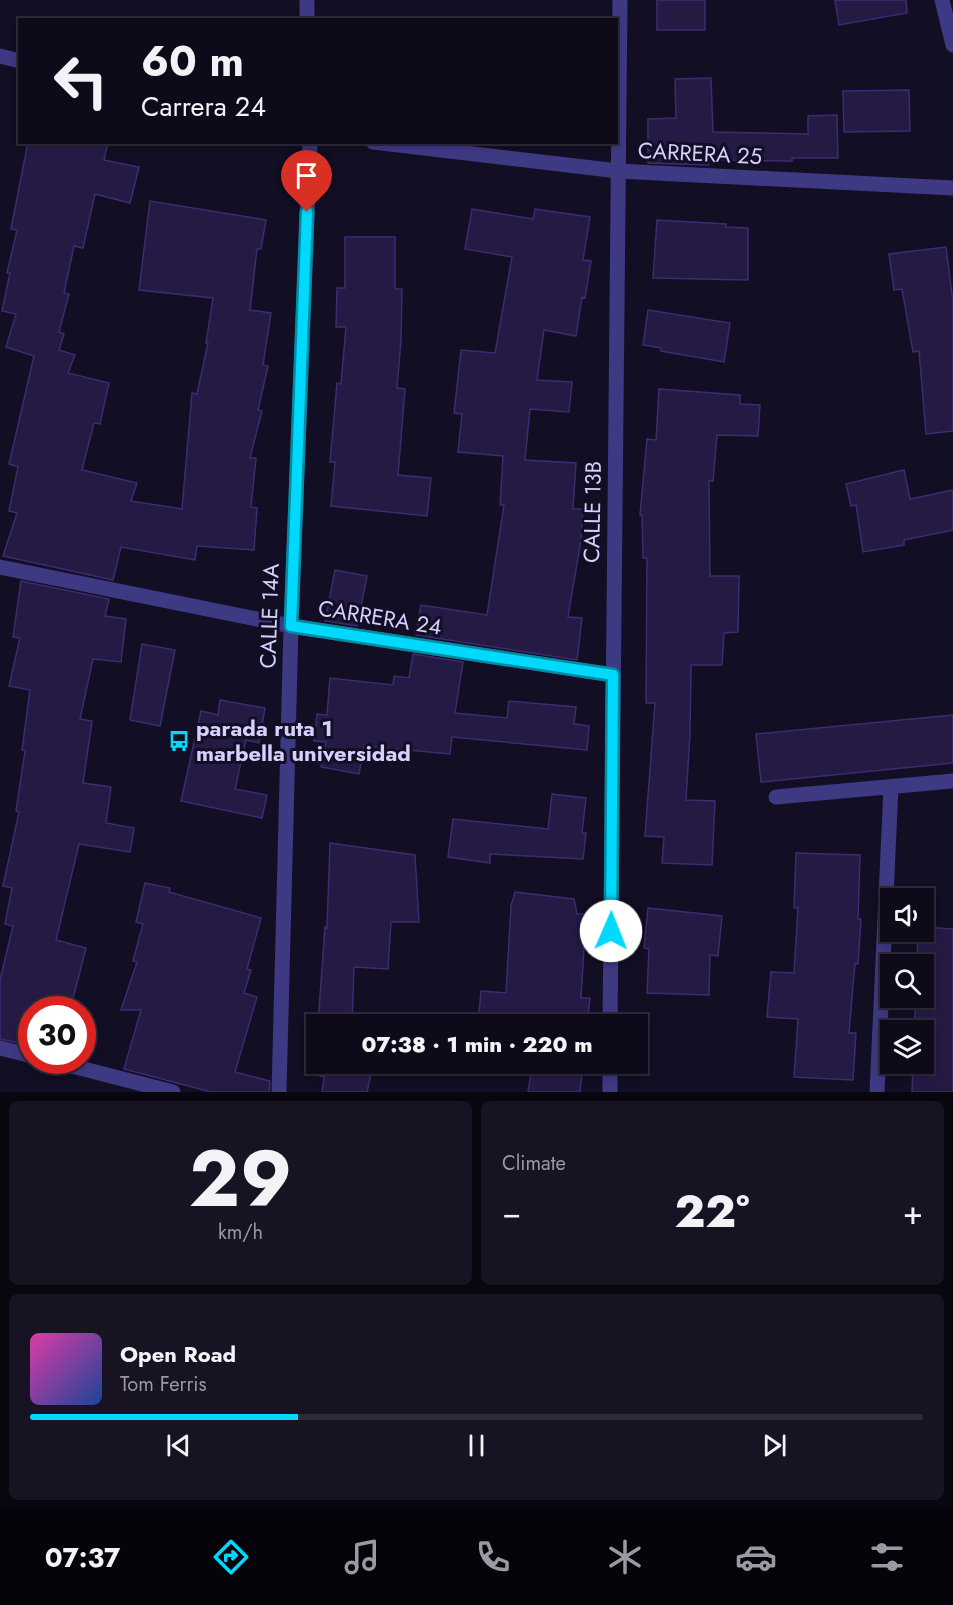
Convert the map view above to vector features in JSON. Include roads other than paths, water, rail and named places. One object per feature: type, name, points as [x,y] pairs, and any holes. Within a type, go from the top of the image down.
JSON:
[{"type":"street","points":[[307,0],[307,18]]},
{"type":"street","name":"CALLE 13B","points":[[610,1014],[620,0]]},
{"type":"street","points":[[942,0],[953,45]]},
{"type":"street","points":[[0,56],[18,60]]},
{"type":"street","name":"CALLE 14A","points":[[279,1092],[291,626],[310,144]]},
{"type":"street","name":"CARRERA 25","points":[[390,144],[618,171],[953,188]]},
{"type":"street","name":"CARRERA 24","points":[[0,567],[291,626],[613,675]]},
{"type":"street","points":[[776,797],[953,781]]},
{"type":"street","points":[[877,1092],[891,787]]},
{"type":"street","points":[[0,1048],[18,1052]]},
{"type":"street","points":[[96,1072],[173,1092]]},
{"type":"street","points":[[610,1074],[610,1092]]},
{"type":"place","name":"parada ruta 1 marbella universidad","points":[[179,741]]}]
